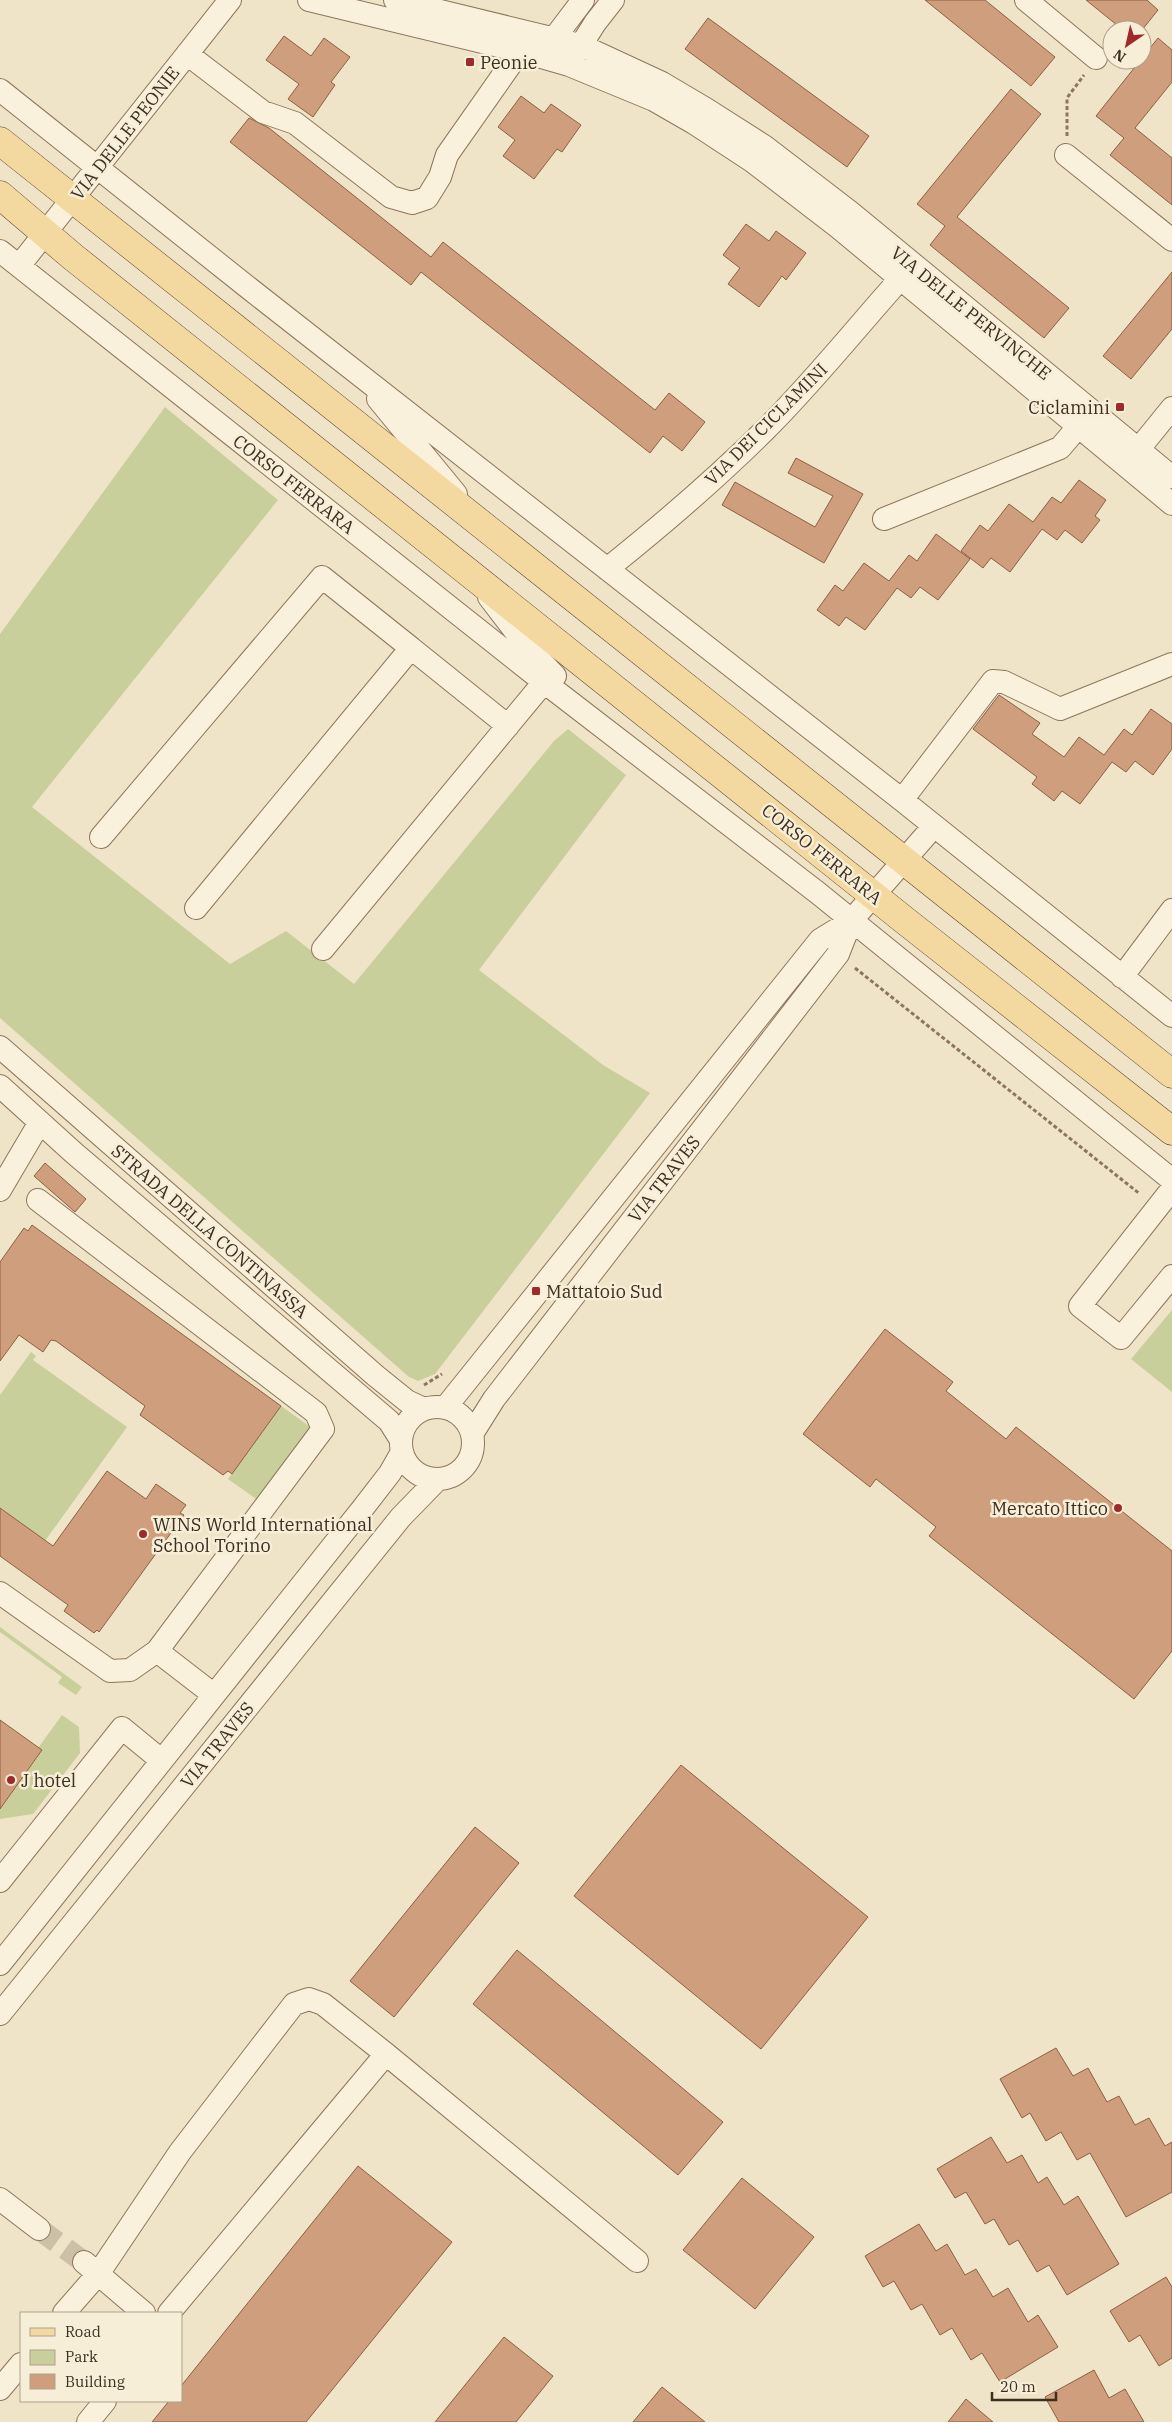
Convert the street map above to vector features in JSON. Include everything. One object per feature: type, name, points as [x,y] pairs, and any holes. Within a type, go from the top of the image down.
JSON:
[{"type":"main road","points":[[0,140],[1172,1074]]},
{"type":"main road","name":"CORSO FERRARA","points":[[0,195],[46,234],[474,576],[1172,1131]]},
{"type":"street","name":"VIA DELLE PEONIE","points":[[19,266],[230,0]]},
{"type":"street","name":"VIA DELLE PERVINCHE","points":[[308,0],[520,51],[569,65],[654,100],[694,123],[844,220]]},
{"type":"street","name":"VIA DELLE PERVINCHE","points":[[395,0],[580,45],[662,83],[764,146],[844,220],[1132,458],[1172,504]]},
{"type":"street","points":[[541,57],[553,37],[583,0]]},
{"type":"street","points":[[569,65],[580,45],[613,0]]},
{"type":"street","points":[[1026,0],[1096,58]]},
{"type":"street","points":[[187,54],[263,112],[295,124],[391,197],[412,203],[427,198],[440,177],[447,154],[520,51]]},
{"type":"street","points":[[0,90],[902,800],[1172,1016]]},
{"type":"street","points":[[1066,155],[1172,240]]},
{"type":"street","name":"CORSO FERRARA","points":[[0,251],[544,682],[851,921],[1172,1180]]},
{"type":"street","name":"VIA DELLE PERVINCHE","points":[[906,272],[1078,427],[1132,458],[1172,477]]},
{"type":"street","name":"VIA DEI CICLAMINI","points":[[607,569],[715,477],[767,428],[814,379],[906,272]]},
{"type":"street","points":[[358,373],[477,520]]},
{"type":"street","points":[[1132,458],[1172,408]]},
{"type":"street","points":[[884,519],[1060,448],[1078,427]]},
{"type":"street","name":"CORSO FERRARA","points":[[474,576],[525,644],[561,682],[589,716]]},
{"type":"street","points":[[102,837],[322,577],[508,726]]},
{"type":"street","points":[[196,908],[411,648]]},
{"type":"street","points":[[902,800],[993,681],[1004,682],[1060,709],[1172,664]]},
{"type":"street","points":[[323,949],[544,682]]},
{"type":"street","name":"VIA TRAVES","points":[[472,1434],[494,1398],[838,954],[851,921],[934,826]]},
{"type":"street","points":[[1122,977],[1172,910]]},
{"type":"street","name":"VIA TRAVES","points":[[434,1408],[820,940],[851,921]]},
{"type":"street","name":"STRADA DELLA CONTINASSA","points":[[0,1047],[376,1376],[407,1401],[434,1408]]},
{"type":"street","name":"STRADA DELLA CONTINASSA","points":[[0,1086],[381,1415],[401,1446]]},
{"type":"street","points":[[0,1190],[40,1122]]},
{"type":"street","points":[[1172,1189],[1080,1306],[1121,1338],[1172,1276]]},
{"type":"street","points":[[0,1593],[110,1670],[130,1670],[157,1651],[323,1429],[316,1414],[38,1200]]},
{"type":"street","points":[[434,1408],[462,1417],[472,1434],[472,1456],[466,1466],[448,1478],[437,1480],[425,1478],[415,1472],[407,1463],[401,1446],[408,1421],[434,1408]]},
{"type":"street","name":"VIA TRAVES","points":[[0,1964],[363,1508],[390,1472],[401,1446]]},
{"type":"street","name":"VIA TRAVES","points":[[0,2014],[401,1517],[437,1480]]},
{"type":"street","points":[[157,1651],[214,1694]]},
{"type":"street","points":[[0,1881],[122,1728],[161,1760]]},
{"type":"street","points":[[65,2312],[91,2268],[294,2004],[309,1999],[323,2004],[386,2054],[637,2261]]},
{"type":"street","points":[[170,2312],[386,2054]]},
{"type":"street","points":[[0,2199],[39,2229]]},
{"type":"street","points":[[91,2268],[143,2312]]},
{"type":"street","points":[[0,2389],[20,2365]]},
{"type":"street","points":[[88,2422],[104,2402]]},
{"type":"path","points":[[1066,155],[1068,98],[1096,58]]},
{"type":"path","points":[[838,954],[1158,1208]]},
{"type":"path","points":[[416,1387],[428,1384],[447,1368]]},
{"type":"green space","points":[[165,407],[278,500],[32,807],[230,964],[286,931],[354,984],[554,741],[568,729],[626,775],[479,970],[603,1065],[650,1093],[435,1374],[418,1381],[409,1377],[0,1018],[0,634]]},
{"type":"green space","points":[[1172,1310],[1172,1392],[1131,1359]]},
{"type":"green space","points":[[31,1352],[36,1356],[33,1360],[127,1427],[45,1541],[0,1508],[0,1395]]},
{"type":"green space","points":[[281,1406],[309,1426],[313,1433],[259,1501],[228,1479]]},
{"type":"green space","points":[[0,1627],[82,1687],[76,1695],[58,1683],[62,1677],[0,1632]]},
{"type":"green space","points":[[62,1715],[79,1727],[80,1753],[33,1814],[0,1819],[0,1809],[42,1751],[38,1748]]},
{"type":"building","points":[[925,0],[985,0],[1055,57],[1031,86]]},
{"type":"building","points":[[1086,0],[1147,0],[1158,10],[1150,20],[1111,20]]},
{"type":"building","points":[[708,18],[869,136],[847,167],[685,49]]},
{"type":"building","points":[[284,36],[311,56],[324,38],[350,57],[331,82],[335,85],[313,117],[288,99],[299,84],[266,60]]},
{"type":"building","points":[[1158,38],[1172,50],[1172,82],[1135,128],[1172,158],[1172,205],[1110,155],[1124,138],[1096,116],[1133,70],[1152,70],[1152,46]]},
{"type":"building","points":[[1011,89],[1041,114],[957,217],[1069,308],[1044,338],[930,245],[945,226],[917,204]]},
{"type":"building","points":[[521,96],[544,113],[551,104],[581,125],[562,152],[557,149],[534,179],[503,156],[515,140],[498,127]]},
{"type":"building","points":[[249,118],[269,128],[431,257],[443,242],[655,410],[669,393],[705,422],[682,451],[663,436],[650,453],[421,272],[411,285],[230,142]]},
{"type":"building","points":[[746,224],[769,241],[776,231],[806,253],[786,280],[782,276],[759,307],[728,284],[740,268],[723,255]]},
{"type":"building","points":[[1172,272],[1172,329],[1131,379],[1103,356]]},
{"type":"building","points":[[796,458],[863,494],[824,563],[722,505],[735,482],[815,527],[833,496],[788,473]]},
{"type":"building","points":[[1079,480],[1106,500],[1095,516],[1100,520],[1082,543],[1065,530],[1057,540],[1042,529],[1010,572],[991,558],[983,568],[961,551],[980,525],[988,531],[1009,504],[1033,522],[1052,497],[1061,503]]},
{"type":"building","points":[[936,534],[970,559],[938,600],[920,587],[911,598],[897,588],[865,630],[846,617],[839,626],[817,610],[835,585],[843,591],[864,563],[889,581],[909,555],[917,561]]},
{"type":"building","points":[[999,695],[1040,723],[1032,734],[1064,757],[1079,737],[1104,755],[1124,729],[1132,735],[1151,709],[1172,724],[1172,749],[1153,775],[1135,761],[1126,772],[1112,762],[1080,804],[1062,791],[1054,801],[1032,784],[1037,777],[973,729]]},
{"type":"building","points":[[45,1163],[86,1199],[75,1212],[34,1176]]},
{"type":"building","points":[[32,1225],[281,1406],[232,1474],[228,1471],[223,1475],[140,1415],[145,1406],[56,1341],[51,1340],[43,1352],[19,1335],[0,1361],[0,1262],[24,1228],[28,1231]]},
{"type":"building","points":[[885,1329],[953,1382],[946,1391],[1006,1439],[1016,1427],[1172,1551],[1172,1651],[1134,1699],[929,1536],[936,1527],[876,1479],[870,1487],[803,1434]]},
{"type":"building","points":[[107,1471],[146,1499],[156,1484],[186,1505],[180,1513],[184,1515],[99,1632],[97,1630],[94,1633],[64,1611],[68,1605],[0,1556],[0,1508],[53,1546]]},
{"type":"building","name":"J hotel","points":[[0,1720],[42,1750],[0,1809]]},
{"type":"building","points":[[681,1765],[868,1917],[761,2049],[574,1896]]},
{"type":"building","points":[[475,1827],[519,1863],[394,2017],[350,1981]]},
{"type":"building","points":[[517,1950],[723,2122],[678,2175],[473,2004]]},
{"type":"building","points":[[1056,2048],[1073,2076],[1088,2068],[1107,2102],[1119,2096],[1135,2125],[1149,2118],[1165,2146],[1172,2142],[1172,2192],[1126,2217],[1090,2153],[1077,2160],[1061,2132],[1046,2141],[1030,2113],[1022,2118],[1000,2079]]},
{"type":"building","points":[[991,2137],[1007,2163],[1022,2155],[1038,2183],[1047,2177],[1064,2205],[1078,2196],[1119,2264],[1067,2295],[1049,2265],[1037,2272],[1018,2240],[1009,2245],[994,2219],[985,2224],[966,2192],[955,2198],[937,2169]]},
{"type":"building","points":[[358,2166],[452,2242],[306,2422],[152,2422],[168,2402],[182,2402],[182,2385]]},
{"type":"building","points":[[742,2178],[814,2237],[755,2309],[683,2250]]},
{"type":"building","points":[[919,2224],[936,2251],[947,2244],[965,2275],[976,2269],[993,2297],[1008,2288],[1028,2322],[1038,2315],[1058,2347],[1000,2382],[982,2353],[971,2360],[952,2328],[940,2335],[922,2304],[911,2310],[894,2281],[883,2287],[865,2256]]},
{"type":"building","points":[[1166,2277],[1172,2287],[1172,2358],[1159,2366],[1140,2335],[1129,2342],[1110,2311]]},
{"type":"building","points":[[504,2337],[553,2376],[516,2422],[435,2422]]},
{"type":"building","points":[[1094,2370],[1109,2398],[1125,2389],[1144,2422],[1059,2422],[1045,2397]]},
{"type":"building","points":[[662,2387],[705,2422],[633,2422]]},
{"type":"building","points":[[966,2399],[974,2406],[993,2422],[948,2422]]},
{"type":"tunnel","points":[[39,2229],[84,2262]]},
{"type":"place","name":"Peonie","points":[[470,62]]},
{"type":"place","name":"Ciclamini","points":[[1120,407]]},
{"type":"place","name":"Mattatoio Sud","points":[[536,1291]]},
{"type":"place","name":"Mercato Ittico","points":[[1118,1508]]},
{"type":"place","name":"WINS World International School Torino","points":[[143,1534]]},
{"type":"place","name":"J hotel","points":[[11,1780]]}]
